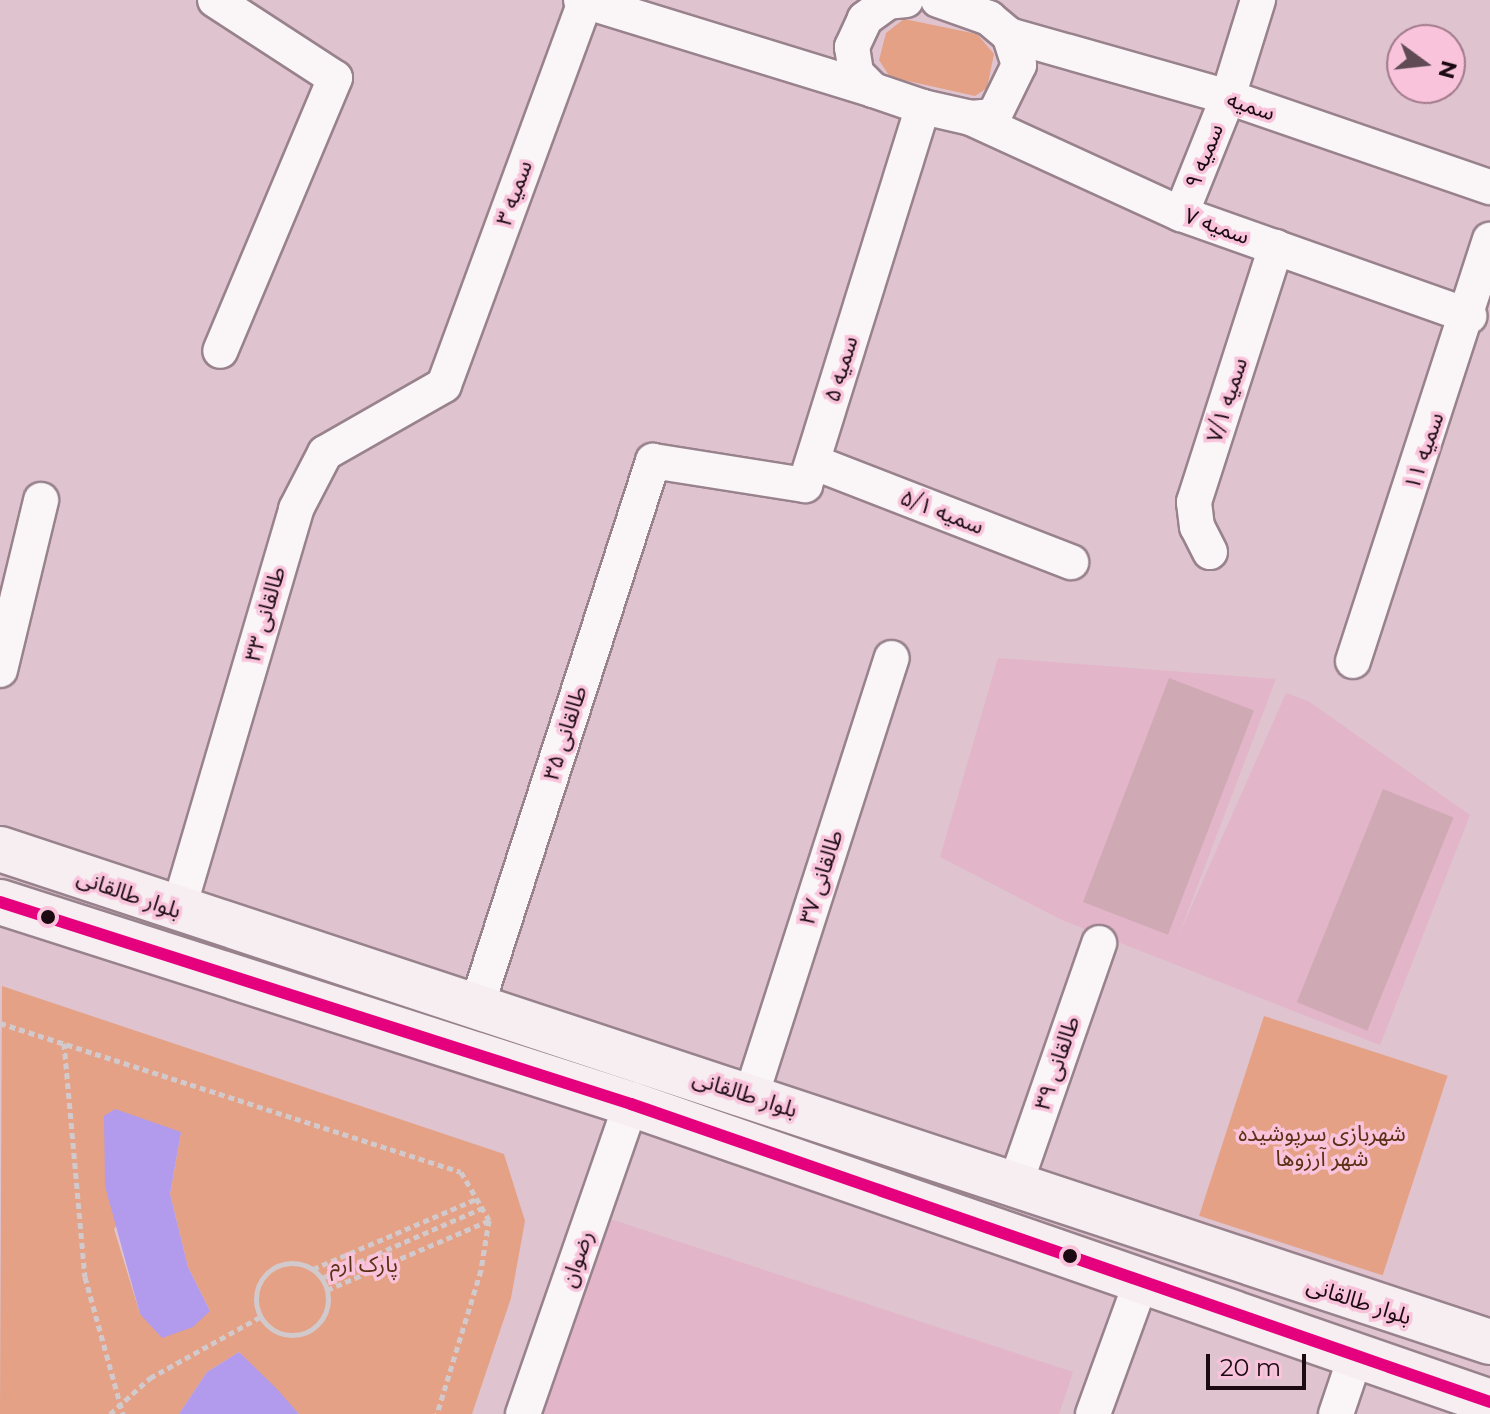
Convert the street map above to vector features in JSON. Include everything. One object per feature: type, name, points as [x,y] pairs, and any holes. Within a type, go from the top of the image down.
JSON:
[{"type":"main road","name":"بلوار طالقانی","points":[[0,849],[178,911],[477,1005],[1016,1182],[1376,1308],[1490,1342]]},
{"type":"main road","name":"بلوار طالقانی","points":[[0,902],[631,1104],[1140,1285],[1490,1402]]},
{"type":"street","points":[[873,90],[856,73],[852,47],[865,9],[906,0]]},
{"type":"street","name":"سمیه ۹","points":[[1181,214],[1228,97],[1258,0]]},
{"type":"street","points":[[583,1],[873,90]]},
{"type":"street","name":"سمیه ۳","points":[[444,385],[583,1]]},
{"type":"street","name":"سمیه","points":[[954,2],[989,18],[1009,35],[1228,97],[1490,187]]},
{"type":"street","points":[[220,351],[335,78],[236,6]]},
{"type":"street","points":[[971,118],[994,116],[1009,95],[1019,65],[1009,35]]},
{"type":"street","name":"سمیه ۷","points":[[873,90],[923,107],[971,118],[1181,214],[1469,316]]},
{"type":"street","name":"سمیه ۵","points":[[813,462],[923,107]]},
{"type":"street","name":"سمیه ۱۱","points":[[1353,661],[1469,316],[1490,240]]},
{"type":"street","name":"سمیه ۷/۱","points":[[1210,552],[1197,527],[1194,502],[1276,247]]},
{"type":"street","name":"طالقانی ۳۳","points":[[178,911],[296,509],[325,453],[444,385]]},
{"type":"street","name":"طالقانی ۳۵","points":[[477,1005],[653,461],[805,485],[813,462]]},
{"type":"street","name":"سمیه ۵/۱","points":[[813,462],[1071,562]]},
{"type":"street","points":[[0,670],[41,500]]},
{"type":"street","name":"طالقانی ۳۷","points":[[751,1096],[892,658]]},
{"type":"street","name":"طالقانی ۳۹","points":[[1016,1182],[1099,943]]},
{"type":"street","name":"رضوان","points":[[523,1414],[631,1104]]},
{"type":"street","points":[[1093,1414],[1140,1285]]},
{"type":"street","points":[[1336,1414],[1355,1358]]},
{"type":"path","points":[[0,1023],[461,1172],[489,1220],[481,1270],[437,1414]]},
{"type":"path","points":[[64,1043],[85,1277],[123,1414]]},
{"type":"path","points":[[313,1269],[476,1199]]},
{"type":"path","points":[[322,1278],[482,1208]]},
{"type":"path","points":[[327,1290],[489,1220]]},
{"type":"path","points":[[291,1262],[313,1269],[322,1278],[327,1290],[325,1314],[308,1332],[283,1335],[260,1317],[256,1288],[270,1269],[291,1262]]},
{"type":"path","points":[[110,1414],[150,1378],[260,1317]]},
{"type":"shaded area","points":[[998,658],[1276,679],[1178,937],[1286,693],[1308,701],[1470,815],[1380,1045],[1062,920],[940,857]]},
{"type":"shaded area","points":[[115,1109],[181,1132],[170,1194],[188,1267],[210,1311],[193,1327],[162,1338],[140,1314],[105,1186],[104,1116]]},
{"type":"shaded area","points":[[595,1214],[1073,1372],[1059,1414],[528,1414]]},
{"type":"shaded area","points":[[239,1352],[299,1414],[179,1414],[207,1372]]},
{"type":"green space","points":[[904,19],[977,34],[994,54],[987,88],[975,96],[890,77],[879,60],[886,33]]},
{"type":"green space","name":"پارک ارم","points":[[2,986],[504,1154],[525,1221],[511,1298],[472,1414],[299,1414],[239,1352],[207,1372],[179,1414],[0,1414]],"holes":[[[181,1132],[170,1194],[188,1267],[210,1311],[140,1314],[114,1229]]]},
{"type":"green space","name":"شهربازی سرپوشیده شهر آرزوها","points":[[1264,1016],[1448,1076],[1383,1275],[1199,1216]]},
{"type":"building","points":[[1169,678],[1254,711],[1168,935],[1083,902]]},
{"type":"building","points":[[1383,789],[1453,817],[1367,1031],[1297,1002]]},
{"type":"transit line","points":[[0,902],[631,1104],[1490,1402]]}]
